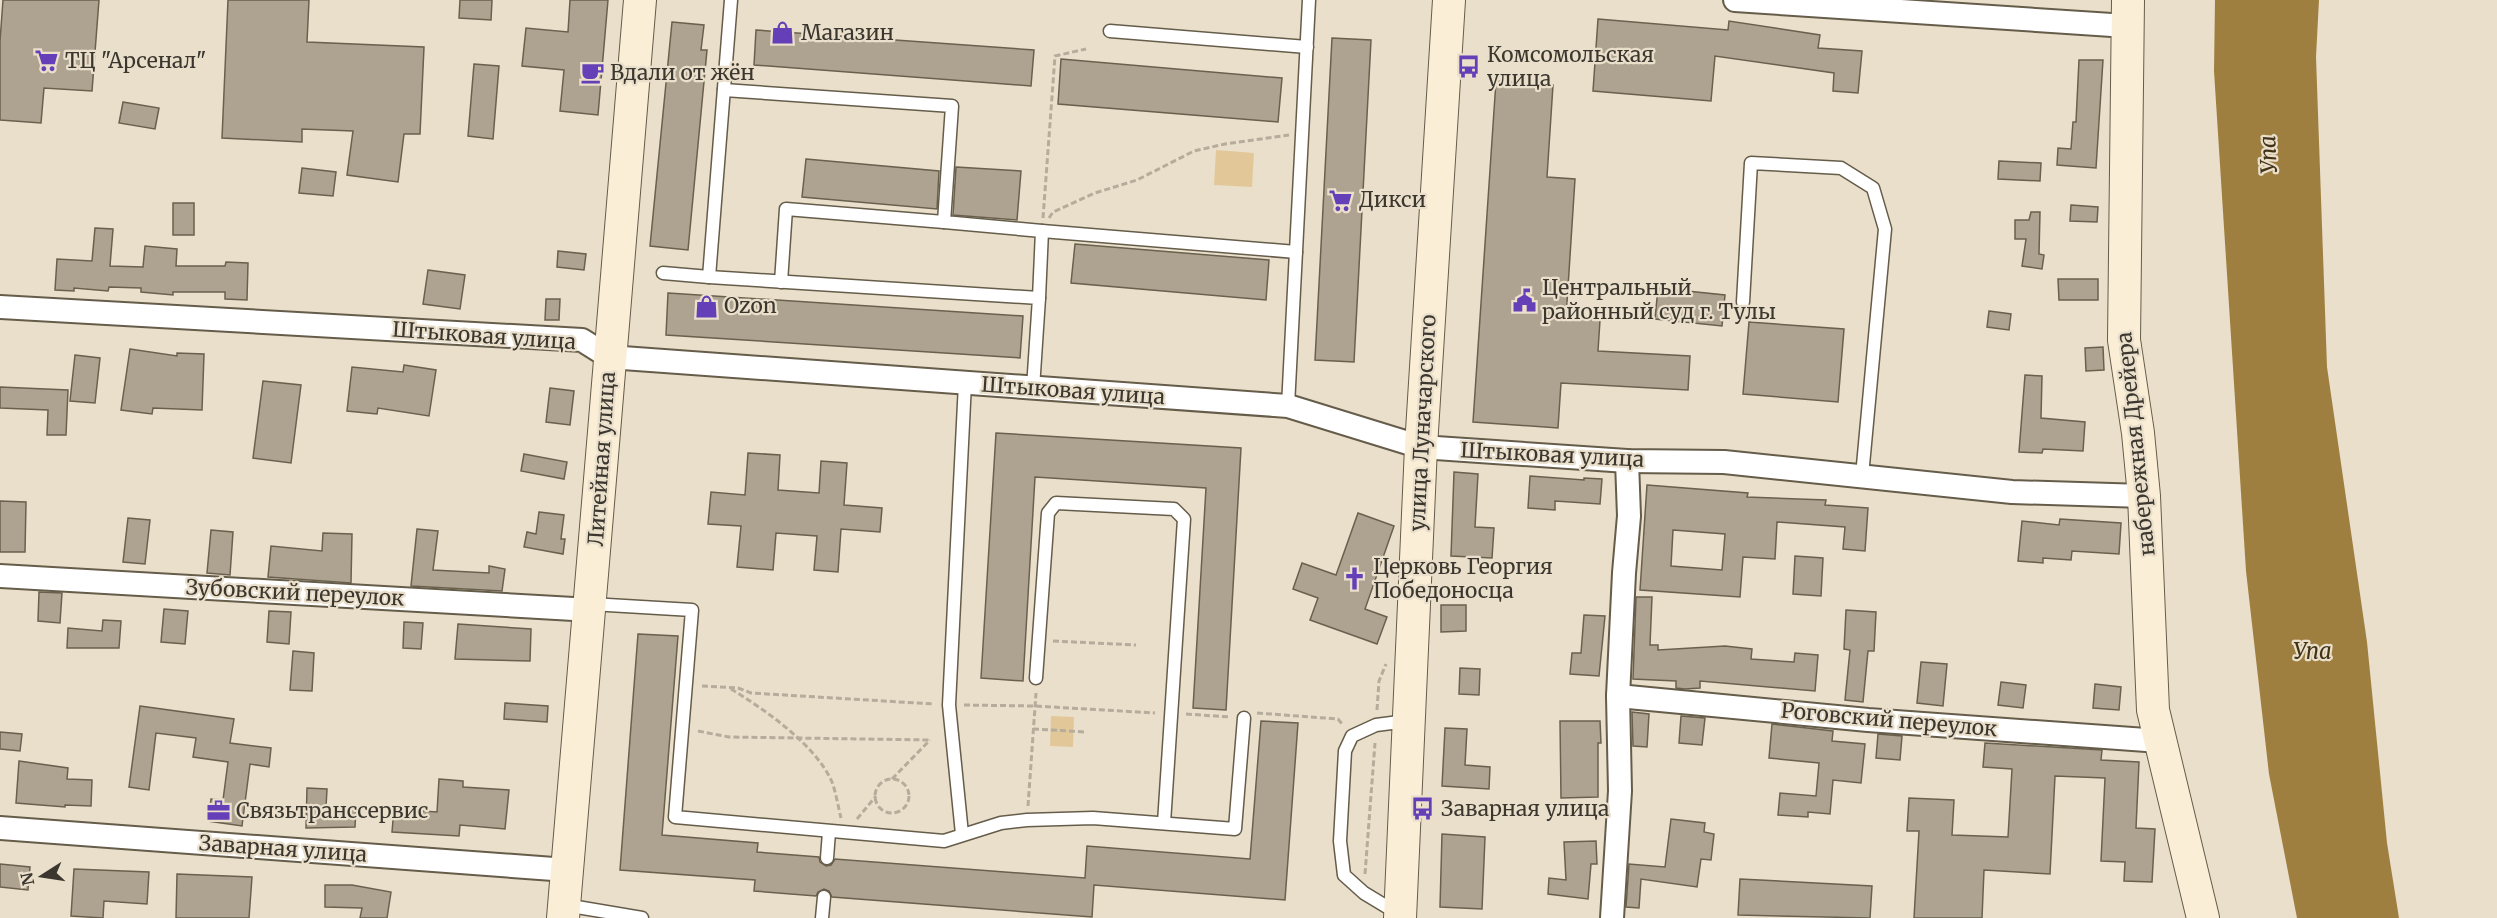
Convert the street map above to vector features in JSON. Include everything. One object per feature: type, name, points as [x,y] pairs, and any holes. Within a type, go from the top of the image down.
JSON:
[{"type":"main road","name":"Литейная улица","points":[[563,911],[591,607],[609,357],[640,0]]},
{"type":"main road","name":"улица Луначарского","points":[[1400,916],[1421,447],[1449,0]]},
{"type":"main road","name":"набережная Дрейера","points":[[2128,13],[2124,340],[2138,433],[2144,496],[2150,610],[2150,676],[2153,710],[2203,918]]},
{"type":"street","points":[[1735,0],[2128,13]]},
{"type":"street","name":"Штыковая улица","points":[[0,307],[582,340],[609,357],[1288,406],[1421,447],[1627,460],[1724,462],[2012,492],[2144,496]]},
{"type":"street","points":[[1612,918],[1620,791],[1618,696],[1629,516],[1627,460]]},
{"type":"street","name":"Зубовский переулок","points":[[0,576],[591,607]]},
{"type":"street","name":"Роговский переулок","points":[[1618,696],[1868,720],[2160,741]]},
{"type":"street","name":"Заварная улица","points":[[0,828],[567,870]]},
{"type":"lane","points":[[709,277],[731,0]]},
{"type":"lane","points":[[1288,406],[1309,0]]},
{"type":"lane","points":[[1110,32],[1307,47]]},
{"type":"lane","points":[[724,90],[952,106],[944,222]]},
{"type":"lane","points":[[1743,302],[1751,163],[1841,168],[1873,188],[1885,228],[1862,476]]},
{"type":"lane","points":[[780,282],[786,209],[1296,252]]},
{"type":"lane","points":[[1033,388],[1042,231]]},
{"type":"lane","points":[[663,273],[1039,298]]},
{"type":"lane","points":[[962,834],[949,705],[966,383]]},
{"type":"lane","points":[[1036,678],[1048,513],[1056,503],[1174,509],[1184,519],[1164,823]]},
{"type":"lane","points":[[591,607],[692,610],[675,818],[944,841],[1001,823],[1027,819],[1093,818],[1235,829],[1244,718]]},
{"type":"lane","points":[[1400,916],[1364,893],[1344,874],[1340,841],[1345,751],[1352,736],[1376,725],[1408,721]]},
{"type":"lane","points":[[827,858],[829,832]]},
{"type":"lane","points":[[822,918],[824,897]]},
{"type":"lane","points":[[563,911],[642,918]]},
{"type":"path","points":[[1086,49],[1055,56],[1042,227],[1053,212],[1095,193],[1137,180],[1194,151],[1225,144],[1302,133]]},
{"type":"path","points":[[1039,640],[1136,645]]},
{"type":"path","points":[[1027,819],[1036,678]]},
{"type":"path","points":[[686,685],[738,688],[751,693],[949,705],[1035,706],[1244,718],[1256,713],[1338,719],[1352,736]]},
{"type":"path","points":[[729,688],[764,709],[797,738],[823,768],[832,782],[845,833]]},
{"type":"path","points":[[682,728],[729,737],[930,740],[892,779],[881,784],[876,796],[845,833]]},
{"type":"path","points":[[1034,729],[1086,732]]},
{"type":"path","points":[[876,796],[879,807],[884,811],[896,813],[902,810],[909,798],[908,791],[899,781],[892,779]]},
{"type":"shaded area","points":[[1216,150],[1254,153],[1252,187],[1214,185]]},
{"type":"shaded area","points":[[1051,716],[1074,717],[1073,747],[1050,746]]},
{"type":"water","name":"Упа","points":[[2215,0],[2319,0],[2316,57],[2327,367],[2367,642],[2387,843],[2399,918],[2297,918],[2269,774],[2246,571],[2214,71]]},
{"type":"building","name":"ТЦ \"Арсенал\"","points":[[3,0],[99,0],[92,91],[44,88],[41,123],[0,120],[0,41]]},
{"type":"building","points":[[228,0],[309,0],[307,42],[424,47],[420,134],[404,134],[398,182],[347,175],[353,131],[302,129],[302,142],[222,138]]},
{"type":"building","points":[[460,0],[492,0],[491,20],[459,18]]},
{"type":"building","points":[[570,0],[608,0],[598,115],[560,111],[564,70],[522,66],[526,28],[568,32]]},
{"type":"building","points":[[1598,19],[1728,30],[1729,21],[1820,35],[1818,48],[1862,51],[1858,93],[1833,91],[1834,73],[1715,56],[1711,101],[1593,91]]},
{"type":"building","points":[[672,22],[704,25],[701,50],[707,50],[688,250],[650,246]]},
{"type":"building","points":[[756,30],[1034,50],[1031,86],[754,65]]},
{"type":"building","points":[[1332,38],[1371,40],[1354,362],[1315,360]]},
{"type":"building","points":[[1061,59],[1282,78],[1278,122],[1058,104]]},
{"type":"building","points":[[2079,60],[2103,60],[2096,168],[2057,165],[2058,148],[2071,149],[2073,122],[2076,122]]},
{"type":"building","points":[[474,64],[499,66],[493,139],[468,136]]},
{"type":"building","name":"Центральный районный суд г. Тулы","points":[[1496,81],[1553,85],[1547,177],[1575,179],[1566,318],[1600,320],[1598,351],[1690,356],[1688,390],[1561,383],[1558,428],[1473,422]]},
{"type":"building","points":[[123,102],[159,108],[155,129],[119,123]]},
{"type":"building","points":[[806,159],[939,171],[937,209],[802,197]]},
{"type":"building","points":[[1999,161],[2041,163],[2040,181],[1998,179]]},
{"type":"building","points":[[956,167],[1021,171],[1017,220],[953,215]]},
{"type":"building","points":[[302,168],[336,172],[333,196],[299,193]]},
{"type":"building","points":[[173,203],[194,203],[194,235],[173,235]]},
{"type":"building","points":[[2071,205],[2098,207],[2097,222],[2070,221]]},
{"type":"building","points":[[2031,212],[2040,212],[2039,254],[2044,255],[2042,269],[2022,266],[2026,239],[2015,239],[2015,220],[2029,220]]},
{"type":"building","points":[[95,228],[113,229],[110,266],[143,267],[145,246],[177,249],[176,266],[225,266],[226,262],[248,263],[247,300],[225,299],[225,292],[173,292],[173,295],[141,292],[141,288],[109,287],[108,291],[74,288],[74,291],[55,290],[57,259],[92,261]]},
{"type":"building","points":[[1075,244],[1269,260],[1266,300],[1071,283]]},
{"type":"building","points":[[558,251],[586,254],[584,270],[557,267]]},
{"type":"building","points":[[428,270],[465,275],[460,309],[423,304]]},
{"type":"building","points":[[2058,279],[2098,279],[2098,300],[2059,300]]},
{"type":"building","points":[[1658,288],[1725,295],[1722,326],[1655,319]]},
{"type":"building","points":[[668,293],[1023,316],[1020,358],[666,335]]},
{"type":"building","points":[[546,299],[560,299],[559,320],[545,320]]},
{"type":"building","points":[[1989,311],[2011,314],[2009,330],[1987,327]]},
{"type":"building","points":[[1749,322],[1844,329],[1838,402],[1743,394]]},
{"type":"building","points":[[2103,347],[2104,370],[2086,371],[2085,348]]},
{"type":"building","points":[[130,349],[177,356],[177,353],[204,354],[202,410],[153,408],[152,414],[121,410]]},
{"type":"building","points":[[75,355],[100,358],[95,403],[70,401]]},
{"type":"building","points":[[404,365],[436,370],[429,416],[378,408],[377,414],[347,411],[352,367],[403,372]]},
{"type":"building","points":[[2025,375],[2042,376],[2041,418],[2085,422],[2083,451],[2043,449],[2042,453],[2019,452]]},
{"type":"building","points":[[263,381],[301,385],[291,463],[253,458]]},
{"type":"building","points":[[0,387],[68,390],[66,435],[47,435],[48,410],[0,408]]},
{"type":"building","points":[[550,388],[574,391],[570,425],[546,422]]},
{"type":"building","points":[[996,433],[1241,448],[1226,710],[1193,708],[1206,488],[1035,477],[1023,681],[981,678]]},
{"type":"building","points":[[748,453],[780,455],[778,490],[819,493],[821,461],[847,463],[844,505],[882,508],[880,532],[841,529],[838,572],[814,570],[817,536],[776,533],[773,570],[737,567],[741,526],[708,524],[711,492],[745,495]]},
{"type":"building","points":[[524,454],[567,462],[564,479],[521,471]]},
{"type":"building","points":[[1454,472],[1478,474],[1475,527],[1494,528],[1492,558],[1451,556]]},
{"type":"building","points":[[1530,476],[1602,479],[1600,504],[1555,501],[1555,510],[1528,508]]},
{"type":"building","points":[[1647,485],[1748,493],[1747,497],[1826,500],[1825,505],[1868,508],[1865,551],[1843,549],[1845,527],[1777,522],[1775,559],[1743,557],[1740,597],[1640,590]],"holes":[[[1673,530],[1725,534],[1722,570],[1671,566]]]},
{"type":"building","points":[[0,501],[26,502],[25,552],[0,552]]},
{"type":"building","points":[[539,512],[564,515],[561,539],[565,539],[563,554],[524,547],[527,532],[536,534]]},
{"type":"building","points":[[1358,513],[1394,526],[1365,609],[1387,617],[1377,644],[1310,620],[1318,598],[1293,589],[1302,563],[1336,575]]},
{"type":"building","points":[[128,518],[150,520],[145,564],[123,562]]},
{"type":"building","points":[[2060,519],[2121,523],[2119,554],[2072,551],[2071,560],[2043,558],[2043,563],[2018,561],[2022,521],[2059,525]]},
{"type":"building","points":[[417,529],[438,531],[433,570],[489,573],[489,566],[505,569],[502,591],[411,586]]},
{"type":"building","points":[[211,530],[233,532],[230,575],[207,573]]},
{"type":"building","points":[[323,533],[352,534],[351,583],[268,577],[271,546],[322,551]]},
{"type":"building","points":[[1795,556],[1823,558],[1821,596],[1793,594]]},
{"type":"building","points":[[39,592],[62,593],[60,623],[38,621]]},
{"type":"building","points":[[1636,597],[1652,597],[1650,645],[1658,645],[1658,650],[1725,646],[1752,649],[1751,659],[1794,662],[1795,653],[1818,655],[1815,691],[1700,681],[1700,688],[1685,689],[1676,688],[1676,681],[1633,679]]},
{"type":"building","points":[[1441,605],[1466,605],[1466,631],[1441,632]]},
{"type":"building","points":[[164,609],[188,611],[185,644],[161,642]]},
{"type":"building","points":[[1846,610],[1876,612],[1874,651],[1868,651],[1863,702],[1845,700],[1850,650],[1844,649]]},
{"type":"building","points":[[269,611],[291,612],[289,644],[267,642]]},
{"type":"building","points":[[1584,615],[1605,616],[1599,676],[1570,674],[1572,653],[1581,653]]},
{"type":"building","points":[[103,620],[121,621],[119,648],[67,648],[68,628],[102,631]]},
{"type":"building","points":[[404,622],[423,623],[421,649],[403,648]]},
{"type":"building","points":[[458,624],[531,629],[530,661],[455,659]]},
{"type":"building","points":[[638,634],[678,636],[662,835],[758,843],[757,852],[819,857],[820,862],[826,866],[831,865],[835,859],[1085,878],[1087,846],[1250,859],[1261,721],[1298,723],[1285,900],[1094,885],[1092,917],[832,897],[829,891],[824,889],[816,896],[754,891],[755,880],[620,870]]},
{"type":"building","points":[[293,651],[314,653],[312,691],[290,690]]},
{"type":"building","points":[[1921,662],[1947,664],[1943,706],[1917,703]]},
{"type":"building","points":[[1460,668],[1480,669],[1479,695],[1459,694]]},
{"type":"building","points":[[2001,682],[2026,685],[2023,708],[1998,705]]},
{"type":"building","points":[[2095,684],[2121,687],[2119,710],[2093,708]]},
{"type":"building","points":[[505,703],[548,706],[547,722],[504,719]]},
{"type":"building","points":[[140,706],[234,719],[230,743],[271,748],[269,767],[250,764],[242,826],[208,821],[211,799],[223,800],[228,762],[193,757],[196,738],[156,733],[149,790],[129,787]]},
{"type":"building","points":[[1632,712],[1649,714],[1647,747],[1633,746]]},
{"type":"building","points":[[1681,716],[1705,718],[1702,745],[1679,743]]},
{"type":"building","points":[[1560,721],[1600,721],[1598,797],[1561,798]]},
{"type":"building","points":[[1772,724],[1833,731],[1832,741],[1865,744],[1861,783],[1833,780],[1830,814],[1808,812],[1808,817],[1778,815],[1780,793],[1816,796],[1819,763],[1769,758]]},
{"type":"building","points":[[1445,728],[1467,729],[1465,765],[1490,767],[1489,789],[1442,786]]},
{"type":"building","points":[[0,732],[22,734],[20,751],[0,749]]},
{"type":"building","points":[[1878,734],[1902,736],[1900,760],[1876,758]]},
{"type":"building","points":[[1985,743],[2102,750],[2101,760],[2139,762],[2136,828],[2155,829],[2152,882],[2124,881],[2125,862],[2101,861],[2105,778],[2055,776],[2050,874],[1984,870],[1982,918],[1914,918],[1919,831],[1907,831],[1909,798],[1954,800],[1952,835],[2008,837],[2012,769],[1983,767]]},
{"type":"building","points":[[19,761],[68,768],[67,779],[92,780],[91,806],[65,805],[65,807],[16,803]]},
{"type":"building","points":[[439,779],[463,781],[463,787],[509,790],[505,829],[460,825],[459,836],[392,832],[394,809],[437,812]]},
{"type":"building","points":[[307,788],[327,789],[326,807],[356,807],[355,827],[306,828]]},
{"type":"building","points":[[1671,819],[1705,823],[1704,832],[1714,834],[1711,860],[1701,859],[1697,887],[1641,879],[1639,908],[1626,907],[1629,864],[1665,867]]},
{"type":"building","points":[[1442,834],[1485,837],[1482,909],[1440,907]]},
{"type":"building","points":[[1596,841],[1597,864],[1591,864],[1588,899],[1548,894],[1549,878],[1566,880],[1564,842]]},
{"type":"building","points":[[0,864],[30,867],[28,890],[0,887]]},
{"type":"building","points":[[74,869],[149,872],[147,904],[104,901],[103,918],[71,916]]},
{"type":"building","points":[[177,874],[252,877],[249,918],[176,918]]},
{"type":"building","points":[[1740,879],[1872,886],[1870,918],[1738,915]]},
{"type":"building","points":[[325,885],[352,885],[391,892],[387,918],[360,918],[362,908],[325,907]]},
{"type":"place","name":"Магазин","points":[[783,33]]},
{"type":"place","name":"ТЦ \"Арсенал\"","points":[[47,61]]},
{"type":"place","name":"Комсомольская улица","points":[[1469,67]]},
{"type":"place","name":"Вдали от жён","points":[[592,73]]},
{"type":"place","name":"Дикси","points":[[1341,200]]},
{"type":"place","name":"Центральный районный суд г. Тулы","points":[[1524,300]]},
{"type":"place","name":"Ozon","points":[[706,306]]},
{"type":"place","name":"Церковь Георгия Победоносца","points":[[1355,579]]},
{"type":"place","name":"Заварная улица","points":[[1423,809]]},
{"type":"place","name":"Связьтранссервис","points":[[218,811]]}]
